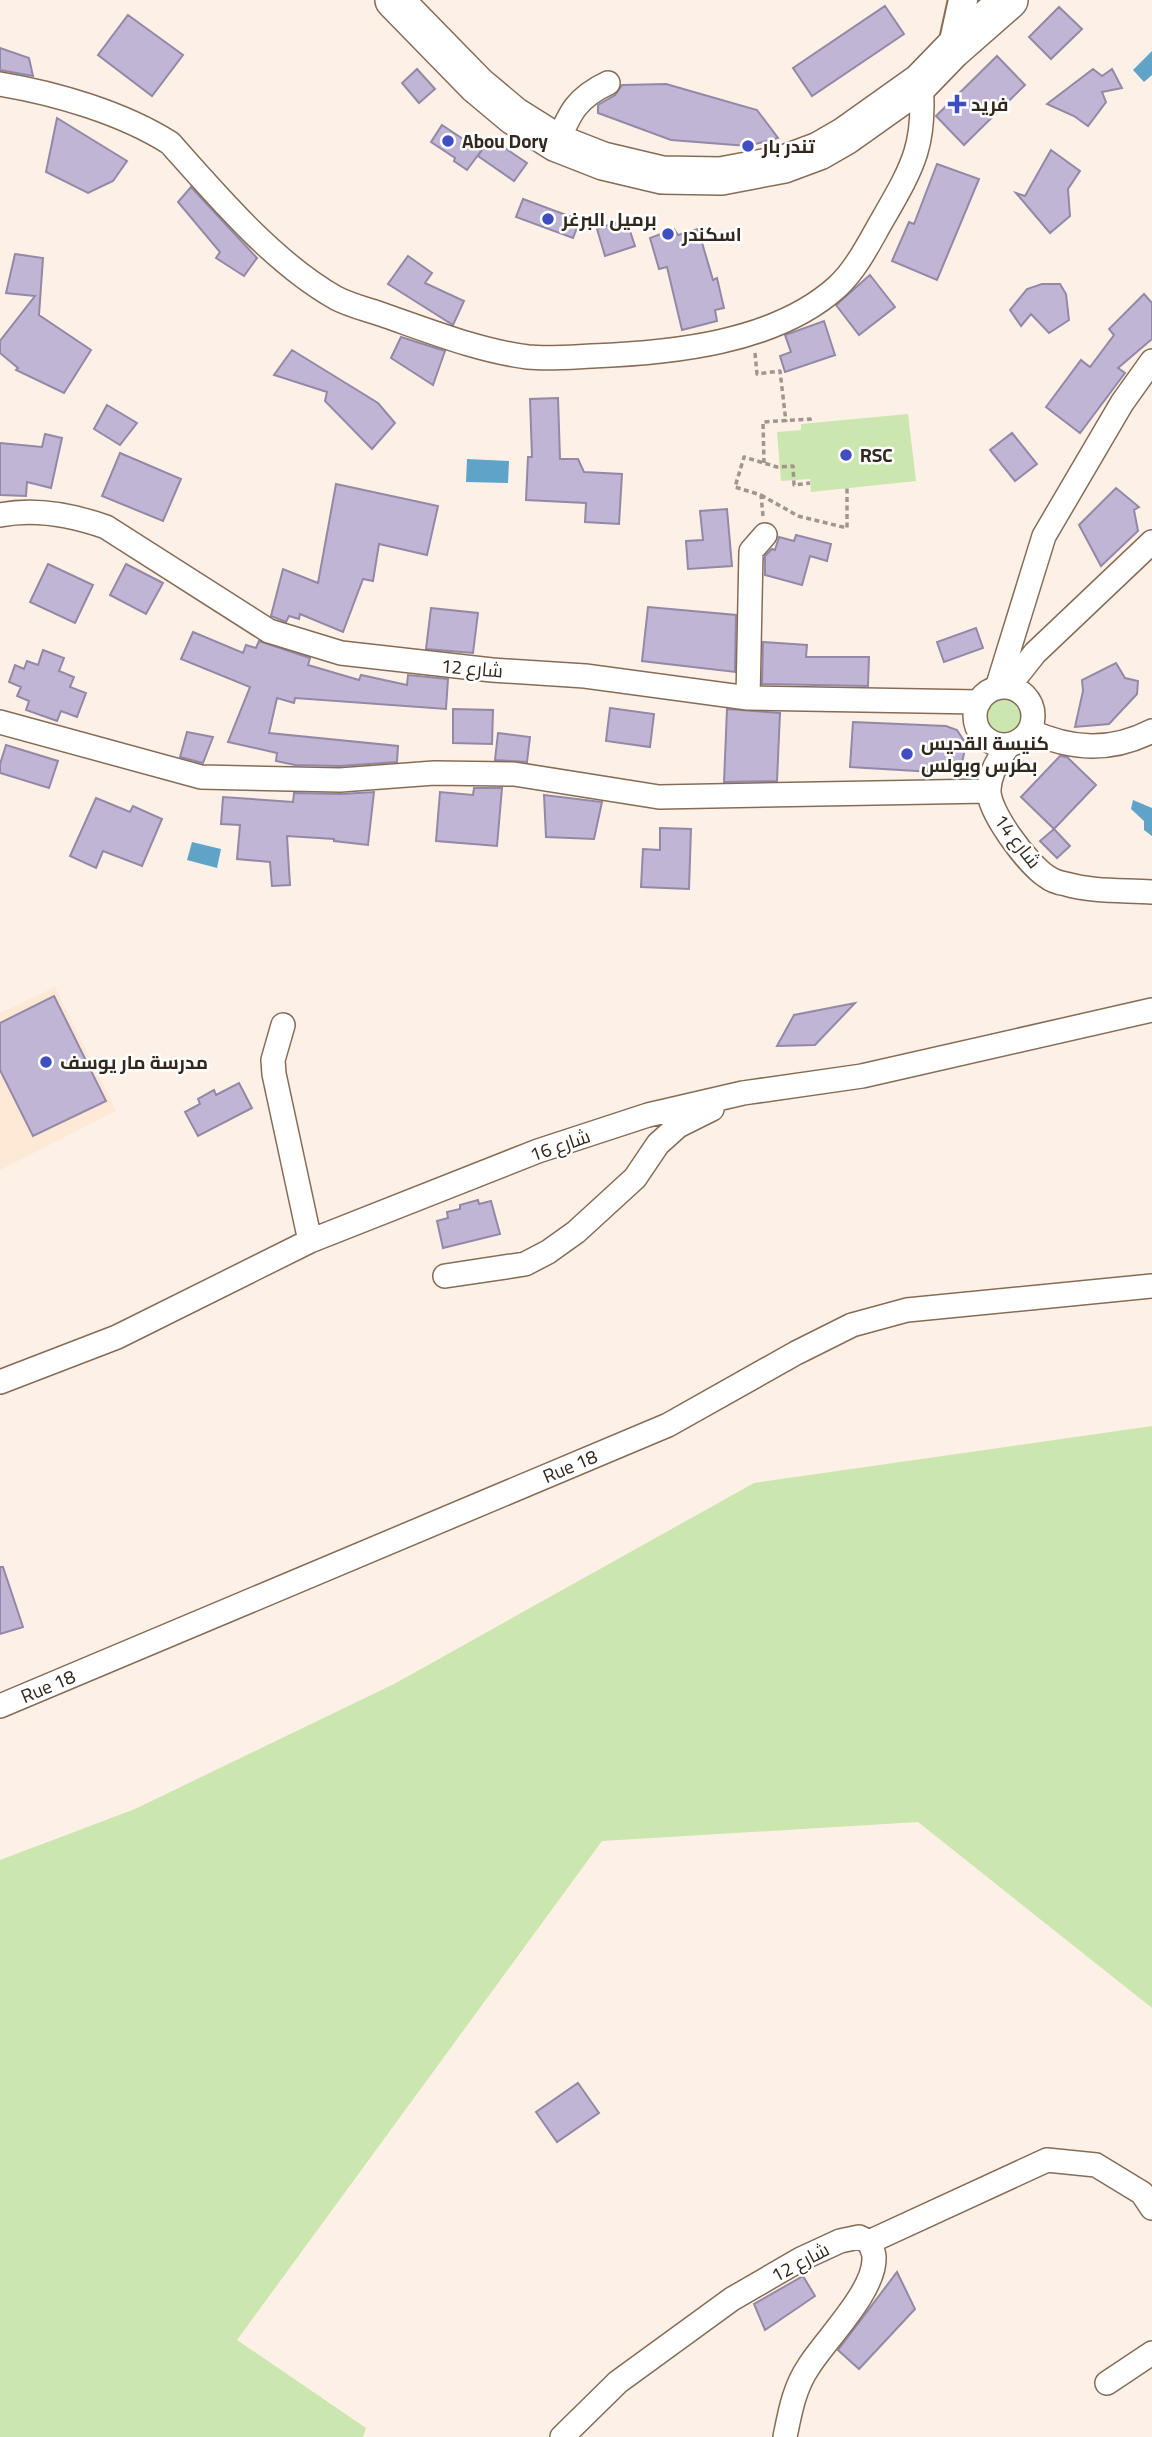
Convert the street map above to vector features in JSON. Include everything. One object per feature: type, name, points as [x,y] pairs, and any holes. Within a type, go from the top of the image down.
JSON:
[{"type":"highway","points":[[394,0],[477,85],[514,116],[557,144],[603,161],[662,175],[721,176],[784,164],[819,151],[921,82],[952,50],[1009,0]]},
{"type":"street","points":[[952,50],[963,0]]},
{"type":"street","points":[[0,84],[37,90],[143,126],[170,144],[279,258],[337,299],[442,336],[513,355],[543,358],[644,354],[743,335],[790,318],[836,288],[845,279],[907,177],[914,160],[923,116],[921,82]]},
{"type":"street","points":[[557,144],[576,103],[608,83]]},
{"type":"street","points":[[995,692],[1044,536],[1122,403],[1152,360]]},
{"type":"street","name":"شارع 12","points":[[0,515],[20,511],[79,517],[106,527],[269,631],[341,653],[492,670],[584,676],[748,698],[995,692]]},
{"type":"street","points":[[748,698],[751,551],[765,535]]},
{"type":"street","points":[[995,692],[1023,694],[1032,707],[1034,715],[1030,731],[1024,738],[1009,746],[990,742],[983,737],[975,720],[995,692],[1152,542]]},
{"type":"street","points":[[0,722],[201,777],[340,780],[434,773],[514,774],[659,797],[988,791]]},
{"type":"street","points":[[1030,731],[1055,742],[1104,747],[1152,731]]},
{"type":"street","name":"شارع 14","points":[[1009,746],[998,759],[988,791],[995,814],[1027,857],[1046,876],[1067,884],[1152,892]]},
{"type":"street","name":"شارع 16","points":[[0,1381],[117,1337],[310,1241],[538,1152],[648,1115],[743,1093],[862,1076],[1152,1010]]},
{"type":"street","points":[[283,1025],[273,1060],[274,1074],[310,1241]]},
{"type":"street","points":[[446,1276],[526,1264],[548,1252],[576,1231],[635,1178],[657,1144],[678,1126],[743,1093]]},
{"type":"street","name":"Rue 18","points":[[0,1706],[668,1425],[775,1364],[852,1325],[908,1310],[1152,1286]]},
{"type":"street","points":[[785,2437],[797,2388],[808,2367],[860,2298],[870,2276],[875,2260],[869,2242],[1047,2160],[1096,2165],[1142,2193],[1152,2207]]},
{"type":"street","name":"شارع 12","points":[[562,2437],[618,2382],[733,2299],[801,2259],[840,2241],[859,2238],[869,2242]]},
{"type":"street","points":[[1107,2383],[1152,2353]]},
{"type":"path","points":[[743,335],[754,344],[758,374],[780,371],[786,422]]},
{"type":"path","points":[[764,463],[763,422],[810,419],[811,423]]},
{"type":"path","points":[[810,483],[794,485],[793,467],[777,467],[744,457],[735,487],[761,495],[798,516],[847,528],[847,488]]},
{"type":"path","points":[[761,495],[765,535]]},
{"type":"shaded area","name":"مدرسة مار يوسف","points":[[55,987],[116,1111],[0,1170],[0,1013]]},
{"type":"green space","name":"RSC","points":[[908,414],[916,481],[811,492],[810,479],[781,481],[777,432],[801,430],[801,424]]},
{"type":"green space","points":[[1004,697],[1017,703],[1023,716],[1017,729],[1004,735],[991,729],[985,716],[991,703]]},
{"type":"green space","points":[[1152,1426],[1152,2008],[918,1822],[602,1841],[237,2340],[366,2428],[363,2437],[0,2437],[0,1860],[135,1809],[394,1684],[754,1483]]},
{"type":"water","points":[[1152,51],[1152,75],[1144,82],[1133,70]]},
{"type":"water","points":[[467,459],[509,461],[508,483],[466,482]]},
{"type":"water","points":[[1133,800],[1152,808],[1152,836],[1144,830],[1144,821],[1131,809]]},
{"type":"water","points":[[192,842],[221,849],[217,868],[187,860]]},
{"type":"building","points":[[885,6],[904,34],[812,96],[793,68]]},
{"type":"building","points":[[1059,7],[1082,29],[1051,59],[1029,37]]},
{"type":"building","points":[[128,15],[183,55],[152,96],[98,55]]},
{"type":"building","points":[[0,48],[29,58],[33,76],[0,70]]},
{"type":"building","points":[[997,56],[1025,85],[964,145],[936,116]]},
{"type":"building","points":[[417,69],[435,89],[419,103],[402,83]]},
{"type":"building","points":[[1093,69],[1102,76],[1112,69],[1122,88],[1102,92],[1106,102],[1088,126],[1074,116],[1047,104]]},
{"type":"building","points":[[666,84],[757,110],[778,138],[748,146],[671,140],[598,113],[598,105],[615,95],[622,85]]},
{"type":"building","points":[[57,118],[127,161],[113,181],[88,193],[46,172]]},
{"type":"building","points":[[442,125],[481,151],[467,170],[454,161],[455,158],[431,142]]},
{"type":"building","points":[[490,138],[527,163],[514,181],[478,156]]},
{"type":"building","points":[[1051,150],[1080,171],[1068,189],[1070,216],[1050,233],[1016,193],[1025,196]]},
{"type":"building","points":[[937,164],[979,179],[937,280],[892,261],[909,222],[914,224]]},
{"type":"building","points":[[191,187],[257,258],[244,276],[216,258],[220,252],[178,202]]},
{"type":"building","name":"برميل البرغر","points":[[523,199],[580,220],[573,238],[516,217]]},
{"type":"building","points":[[626,219],[635,246],[605,256],[597,229]]},
{"type":"building","points":[[674,229],[678,235],[698,229],[713,280],[717,278],[724,308],[715,310],[717,321],[682,330],[667,267],[659,269],[650,238]]},
{"type":"building","points":[[15,254],[43,258],[39,315],[91,350],[64,393],[16,370],[18,368],[0,353],[0,341],[35,296],[6,293]]},
{"type":"building","points":[[408,256],[432,273],[425,283],[464,301],[453,325],[388,284]]},
{"type":"building","points":[[870,275],[895,307],[859,335],[836,305]]},
{"type":"building","points":[[1042,284],[1060,284],[1066,294],[1069,320],[1049,333],[1031,314],[1021,326],[1010,310],[1027,289]]},
{"type":"building","points":[[1144,294],[1152,303],[1152,339],[1118,368],[1125,373],[1080,433],[1046,407],[1081,360],[1090,367],[1114,335],[1109,329]]},
{"type":"building","points":[[824,321],[835,355],[785,372],[780,356],[791,352],[785,335]]},
{"type":"building","points":[[401,337],[445,351],[433,385],[391,358]]},
{"type":"building","points":[[292,350],[378,403],[395,423],[372,449],[325,401],[327,392],[274,375]]},
{"type":"building","points":[[558,398],[560,459],[578,459],[584,472],[622,474],[619,524],[585,522],[586,503],[526,500],[528,457],[532,457],[530,399]]},
{"type":"building","points":[[107,405],[137,423],[120,445],[94,429]]},
{"type":"building","points":[[1012,433],[1037,464],[1015,481],[990,450]]},
{"type":"building","points":[[45,434],[62,438],[51,488],[27,482],[26,496],[0,495],[0,443],[42,447]]},
{"type":"building","points":[[120,453],[181,479],[163,521],[102,496]]},
{"type":"building","points":[[336,484],[438,506],[427,555],[379,544],[373,581],[363,579],[343,632],[300,614],[299,619],[289,616],[286,622],[271,616],[283,569],[318,583]]},
{"type":"building","points":[[1116,488],[1139,507],[1134,510],[1138,531],[1101,566],[1079,525]]},
{"type":"building","points":[[727,509],[732,566],[688,569],[686,541],[703,540],[700,511]]},
{"type":"building","points":[[796,535],[831,544],[827,561],[810,556],[802,585],[765,575],[765,556],[772,549],[775,550],[779,537],[794,541]]},
{"type":"building","points":[[48,564],[93,585],[75,623],[30,602]]},
{"type":"building","points":[[126,564],[163,583],[146,614],[110,595]]},
{"type":"building","points":[[648,607],[736,615],[735,672],[642,661]]},
{"type":"building","points":[[431,608],[478,613],[473,653],[426,649]]},
{"type":"building","points":[[976,628],[983,648],[944,662],[937,642]]},
{"type":"building","points":[[193,632],[243,653],[246,645],[256,648],[259,641],[310,658],[308,665],[359,680],[361,675],[407,685],[408,675],[448,679],[446,709],[295,698],[294,703],[277,698],[269,733],[398,746],[397,762],[340,766],[295,765],[276,761],[277,753],[228,742],[250,687],[181,659]]},
{"type":"building","points":[[763,642],[807,645],[806,657],[869,657],[868,686],[762,684]]},
{"type":"building","points":[[43,650],[64,658],[59,671],[74,677],[70,687],[86,693],[77,717],[61,711],[57,721],[26,710],[29,701],[17,696],[21,687],[9,682],[15,665],[24,669],[27,661],[38,665]]},
{"type":"building","points":[[1116,663],[1125,678],[1138,681],[1137,694],[1109,724],[1075,727],[1083,691],[1082,680]]},
{"type":"building","points":[[610,708],[654,714],[650,747],[606,741]]},
{"type":"building","points":[[453,709],[493,710],[492,744],[453,743]]},
{"type":"building","points":[[727,709],[780,713],[777,781],[724,782]]},
{"type":"building","name":"كنيسة القديس بطرس وبولس","points":[[853,722],[946,726],[957,730],[966,744],[962,763],[950,773],[850,767]]},
{"type":"building","points":[[187,732],[213,737],[203,763],[180,757]]},
{"type":"building","points":[[498,733],[530,737],[527,762],[495,760]]},
{"type":"building","points":[[6,745],[58,761],[49,788],[0,773]]},
{"type":"building","points":[[1060,756],[1067,757],[1096,785],[1054,829],[1021,797]]},
{"type":"building","points":[[474,788],[502,788],[497,846],[436,841],[440,792],[473,795]]},
{"type":"building","points":[[374,792],[368,845],[334,839],[287,836],[290,885],[272,886],[270,862],[237,859],[240,825],[221,824],[223,797],[293,802],[294,793]]},
{"type":"building","points":[[544,795],[602,802],[594,839],[546,837]]},
{"type":"building","points":[[96,798],[130,812],[133,806],[162,819],[142,866],[103,851],[96,868],[70,856]]},
{"type":"building","points":[[660,828],[691,829],[689,889],[641,887],[643,849],[660,850]]},
{"type":"building","points":[[1054,829],[1070,846],[1057,858],[1040,841]]},
{"type":"building","name":"مدرسة مار يوسف","points":[[54,996],[106,1101],[33,1136],[0,1070],[0,1023]]},
{"type":"building","points":[[855,1003],[815,1045],[777,1046],[794,1015]]},
{"type":"building","points":[[239,1083],[252,1108],[198,1136],[185,1112],[200,1104],[198,1099],[214,1090],[216,1095]]},
{"type":"building","points":[[478,1200],[479,1204],[491,1201],[500,1234],[443,1248],[437,1221],[448,1218],[447,1212],[460,1209],[460,1205]]},
{"type":"building","points":[[0,1567],[3,1567],[23,1627],[0,1634]]},
{"type":"building","points":[[578,2083],[599,2113],[557,2142],[536,2112]]},
{"type":"building","points":[[897,2272],[915,2309],[859,2369],[838,2350]]},
{"type":"building","points":[[803,2276],[815,2296],[765,2330],[754,2304]]},
{"type":"place","name":"فريد","points":[[957,104]]},
{"type":"place","name":"Abou Dory","points":[[448,141]]},
{"type":"place","name":"تندر بار","points":[[748,146]]},
{"type":"place","name":"برميل البرغر","points":[[548,219]]},
{"type":"place","name":"اسكندر","points":[[668,234]]},
{"type":"place","name":"RSC","points":[[846,455]]},
{"type":"place","name":"كنيسة القديس بطرس وبولس","points":[[907,754]]},
{"type":"place","name":"مدرسة مار يوسف","points":[[46,1062]]}]
